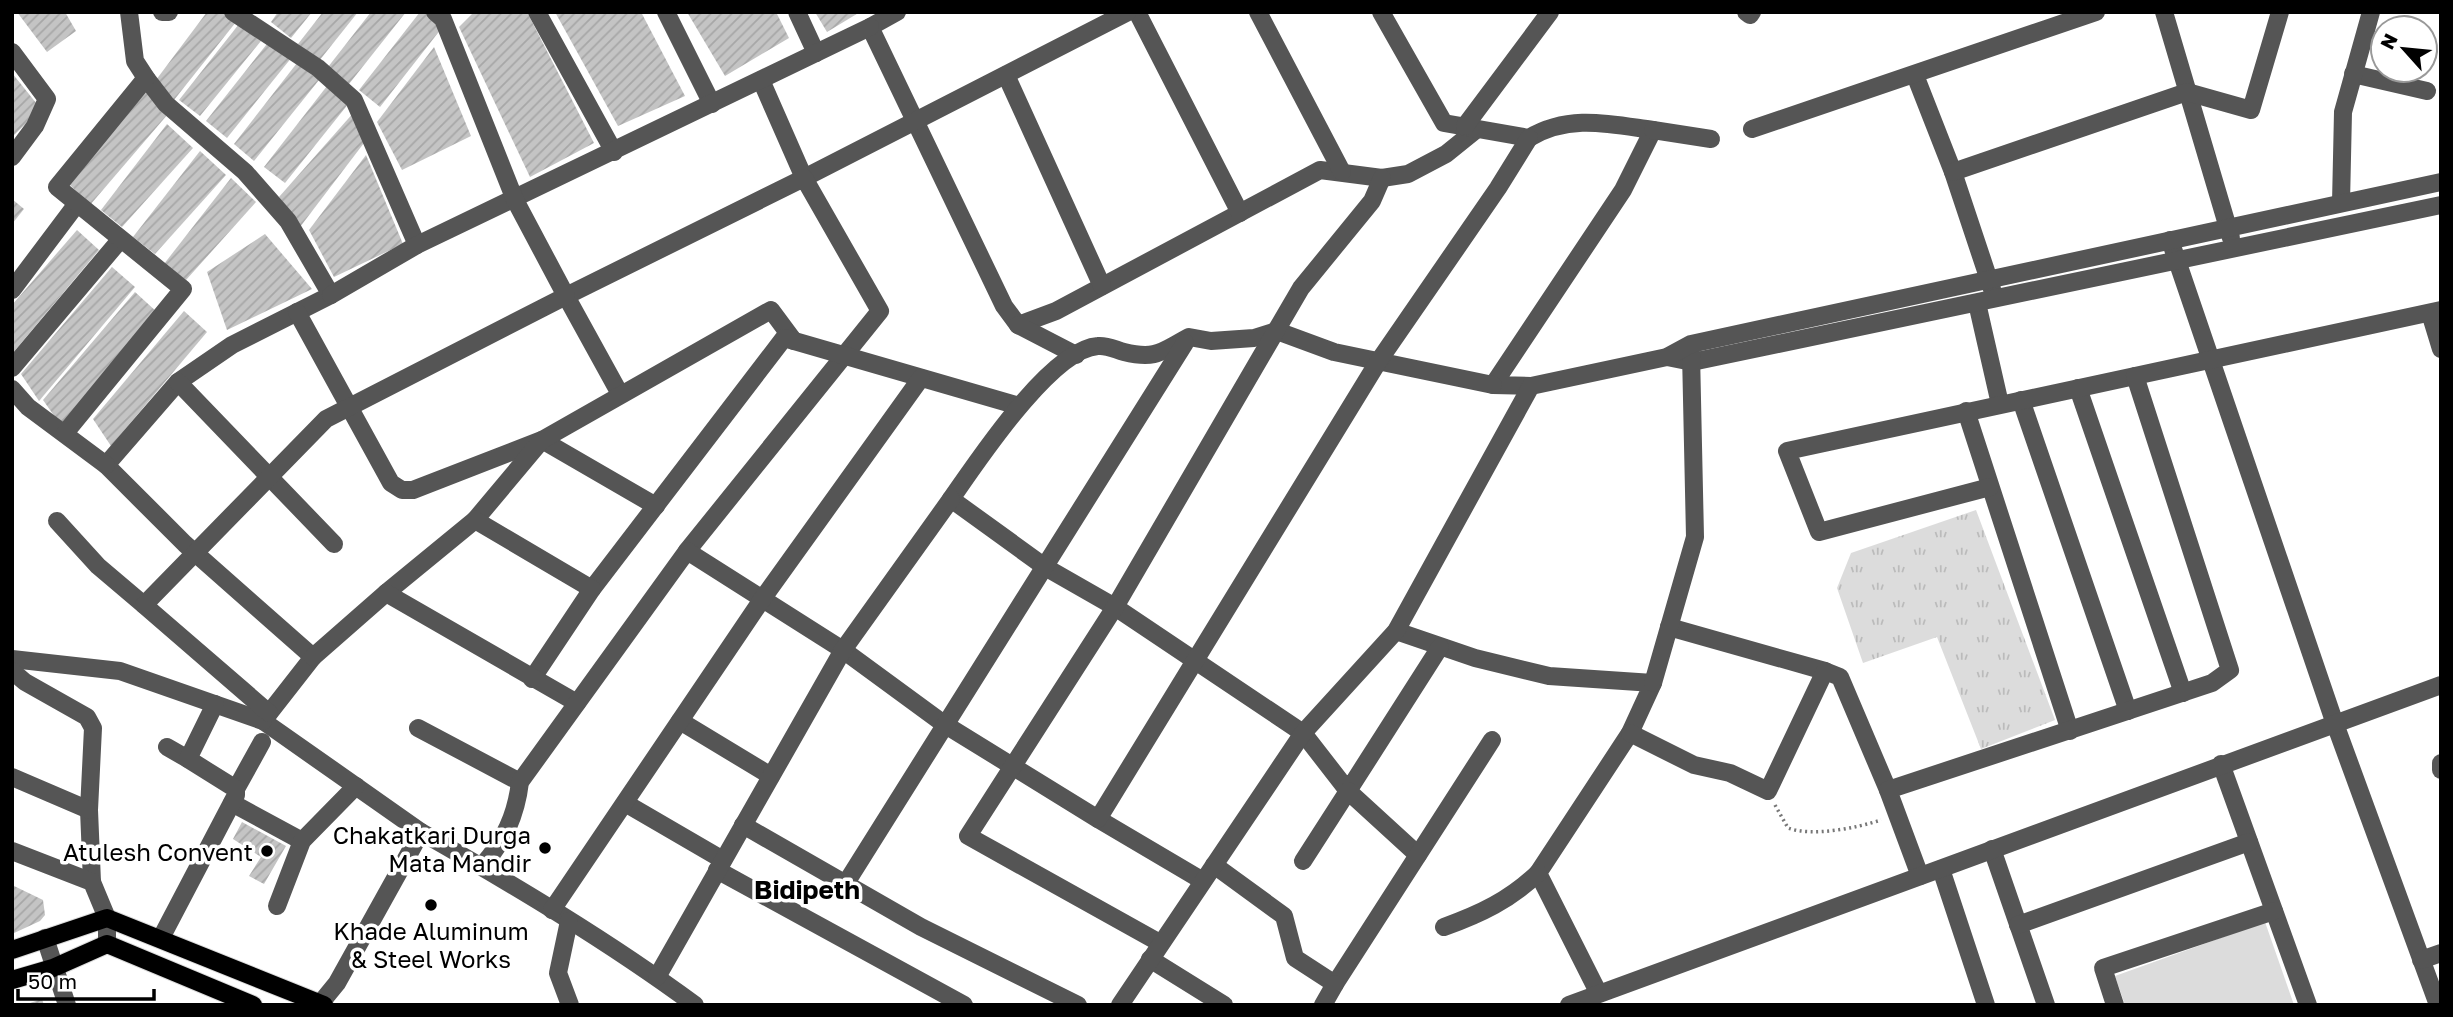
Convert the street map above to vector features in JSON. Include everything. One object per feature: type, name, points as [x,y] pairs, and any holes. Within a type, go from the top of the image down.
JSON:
[{"type":"main road","points":[[12,950],[107,918],[162,938],[283,991],[321,1004]]},
{"type":"main road","points":[[12,980],[52,968],[107,944],[253,1005]]},
{"type":"street","points":[[129,12],[135,61],[146,78],[166,104],[245,172],[288,221],[331,295]]},
{"type":"street","points":[[162,12],[169,12]]},
{"type":"street","points":[[233,12],[318,68],[354,100],[417,245]]},
{"type":"street","points":[[435,12],[443,19],[514,200],[620,394]]},
{"type":"street","points":[[537,12],[614,152]]},
{"type":"street","points":[[666,12],[712,104]]},
{"type":"street","points":[[797,12],[816,53]]},
{"type":"street","points":[[106,466],[178,382],[232,345],[331,295],[417,245],[614,152],[897,12]]},
{"type":"street","points":[[144,605],[326,419],[1128,12]]},
{"type":"street","points":[[1137,12],[1240,213]]},
{"type":"street","points":[[1258,12],[1342,172]]},
{"type":"street","points":[[1381,12],[1444,123],[1528,138]]},
{"type":"street","points":[[1018,326],[1056,311],[1320,170],[1382,178],[1425,168],[1471,128],[1550,12]]},
{"type":"street","points":[[1746,12],[1749,15],[1752,12]]},
{"type":"street","points":[[1752,129],[2096,12]]},
{"type":"street","points":[[2164,12],[2234,248]]},
{"type":"street","points":[[1953,172],[2187,92],[2251,110],[2280,12]]},
{"type":"street","points":[[2341,203],[2343,112],[2371,12]]},
{"type":"street","points":[[870,27],[1004,306],[1018,326],[1076,355]]},
{"type":"street","points":[[12,52],[47,99],[35,126],[12,157]]},
{"type":"street","points":[[2353,74],[2427,91]]},
{"type":"street","points":[[1006,75],[1102,286]]},
{"type":"street","points":[[1915,75],[1953,172],[1989,281],[1985,301],[2000,404]]},
{"type":"street","points":[[65,433],[183,289],[57,187],[146,78]]},
{"type":"street","points":[[482,866],[509,828],[517,807],[520,782],[577,702],[687,551],[880,311],[804,178],[761,80]]},
{"type":"street","points":[[1098,819],[1378,362],[1498,188],[1528,138],[1546,128],[1583,120],[1712,139]]},
{"type":"street","points":[[1493,385],[1623,190],[1653,130]]},
{"type":"street","points":[[1160,943],[968,836],[1115,607],[1301,288],[1372,201],[1382,178]]},
{"type":"street","points":[[1691,353],[1989,281],[2441,182]]},
{"type":"street","points":[[12,290],[76,205]]},
{"type":"street","points":[[657,976],[843,650],[1018,406],[1076,355],[1098,346],[1152,355],[1170,352],[1189,337],[1211,341],[1242,339],[1277,331],[1334,352],[1378,362],[1493,385],[1531,386],[1667,357],[1985,301],[2441,205]]},
{"type":"street","points":[[12,368],[120,240]]},
{"type":"street","points":[[2170,240],[2334,721],[2438,1005]]},
{"type":"street","points":[[297,312],[391,483],[402,489],[413,489],[542,440],[771,310],[794,341]]},
{"type":"street","points":[[1990,487],[1819,532],[1787,451],[2435,312],[2441,349]]},
{"type":"street","points":[[846,883],[1189,337]]},
{"type":"street","points":[[532,679],[592,589],[784,338],[1018,406]]},
{"type":"street","points":[[1444,927],[1483,914],[1519,892],[1538,873],[1630,733],[1653,683],[1695,537],[1691,353]]},
{"type":"street","points":[[1888,790],[2212,682],[2230,670],[2136,376]]},
{"type":"street","points":[[552,910],[763,598],[921,378]]},
{"type":"street","points":[[178,382],[334,544]]},
{"type":"street","points":[[1120,1005],[1303,733],[1396,631],[1531,386]]},
{"type":"street","points":[[2078,388],[2183,692]]},
{"type":"street","points":[[12,389],[29,407],[106,466],[194,551],[313,657]]},
{"type":"street","points":[[2021,400],[2128,711]]},
{"type":"street","points":[[1966,411],[2070,731]]},
{"type":"street","points":[[542,440],[656,506]]},
{"type":"street","points":[[266,717],[313,657],[475,520],[542,440]]},
{"type":"street","points":[[951,499],[1045,567],[1115,607],[1303,733],[1348,791],[1418,855]]},
{"type":"street","points":[[57,520],[98,566],[266,717],[356,786],[421,832],[482,866],[657,976],[695,1005]]},
{"type":"street","points":[[475,520],[592,589]]},
{"type":"street","points":[[687,551],[843,650],[944,724],[1011,767],[1203,881]]},
{"type":"street","points":[[386,593],[532,679],[577,702]]},
{"type":"street","points":[[1669,626],[1840,677],[1888,790],[1920,876]]},
{"type":"street","points":[[1396,631],[1440,647],[1549,676],[1653,683]]},
{"type":"street","points":[[1303,861],[1440,647]]},
{"type":"street","points":[[12,659],[120,671],[215,704],[266,717]]},
{"type":"street","points":[[12,671],[25,682],[87,717],[93,727],[89,810],[92,882],[107,918],[107,944]]},
{"type":"street","points":[[1630,733],[1694,765],[1730,773],[1768,791],[1825,671]]},
{"type":"street","points":[[1569,1005],[2334,721],[2441,684]]},
{"type":"street","points":[[188,759],[215,704]]},
{"type":"street","points":[[680,721],[771,776]]},
{"type":"street","points":[[418,728],[520,782]]},
{"type":"street","points":[[1323,1005],[1492,740]]},
{"type":"street","points":[[162,938],[262,742]]},
{"type":"street","points":[[167,747],[188,759],[234,796],[302,841]]},
{"type":"street","points":[[2441,763],[2441,770]]},
{"type":"street","points":[[2221,764],[2308,1005]]},
{"type":"street","points":[[12,778],[89,810]]},
{"type":"street","points":[[276,906],[302,841],[356,786]]},
{"type":"street","points":[[625,803],[720,865],[964,1005]]},
{"type":"street","points":[[743,825],[921,927],[1078,1005]]},
{"type":"street","points":[[321,1004],[337,983],[421,832]]},
{"type":"street","points":[[2018,925],[2249,842]]},
{"type":"street","points":[[1992,849],[2046,1005]]},
{"type":"street","points":[[12,851],[92,882]]},
{"type":"street","points":[[1214,865],[1284,916],[1295,958],[1335,984]]},
{"type":"street","points":[[1941,869],[1986,1005]]},
{"type":"street","points":[[1538,873],[1598,992]]},
{"type":"street","points":[[2115,1005],[2103,968],[2274,911]]},
{"type":"street","points":[[569,921],[558,973],[570,1005]]},
{"type":"street","points":[[46,937],[52,968],[67,1005]]},
{"type":"street","points":[[2421,960],[2441,953]]},
{"type":"street","points":[[1150,959],[1224,1005]]},
{"type":"path","points":[[1768,791],[1788,828],[1798,832],[1850,830],[1897,815]]},
{"type":"green space","points":[[1976,510],[2055,720],[1981,749],[1937,637],[1863,663],[1837,588],[1851,553]]},
{"type":"green space","points":[[2265,922],[2294,1005],[2125,1005],[2115,976]]},
{"type":"building","points":[[17,12],[65,12],[76,31],[47,52]]},
{"type":"building","points":[[207,12],[224,12],[236,22],[174,100],[153,84]]},
{"type":"building","points":[[278,12],[312,12],[291,38],[271,22]]},
{"type":"building","points":[[323,12],[358,12],[319,61],[298,44]]},
{"type":"building","points":[[371,12],[406,12],[349,84],[328,67]]},
{"type":"building","points":[[420,12],[425,12],[441,29],[380,107],[359,90]]},
{"type":"building","points":[[474,12],[527,12],[594,143],[530,177],[459,27]]},
{"type":"building","points":[[555,12],[641,12],[685,96],[618,126]]},
{"type":"building","points":[[687,12],[776,12],[789,38],[725,76]]},
{"type":"building","points":[[815,12],[860,12],[827,32]]},
{"type":"building","points":[[243,19],[265,36],[200,116],[179,100]]},
{"type":"building","points":[[270,40],[292,57],[227,138],[206,121]]},
{"type":"building","points":[[434,47],[471,136],[402,170],[377,122]]},
{"type":"building","points":[[297,63],[319,80],[254,161],[234,144]]},
{"type":"building","points":[[12,73],[41,109],[12,137]]},
{"type":"building","points":[[327,86],[349,103],[285,183],[264,167]]},
{"type":"building","points":[[145,89],[168,114],[90,205],[70,185]]},
{"type":"building","points":[[355,111],[367,139],[300,227],[279,197]]},
{"type":"building","points":[[167,124],[193,148],[122,227],[101,210]]},
{"type":"building","points":[[200,151],[226,175],[155,254],[133,237]]},
{"type":"building","points":[[366,155],[403,244],[334,277],[309,230]]},
{"type":"building","points":[[231,178],[256,202],[186,280],[164,264]]},
{"type":"building","points":[[12,199],[24,209],[12,224]]},
{"type":"building","points":[[77,230],[99,250],[12,354],[12,305]]},
{"type":"building","points":[[265,234],[312,289],[227,330],[207,272]]},
{"type":"building","points":[[112,267],[135,287],[39,401],[21,374]]},
{"type":"building","points":[[135,292],[158,313],[62,427],[43,400]]},
{"type":"building","points":[[184,311],[207,332],[111,446],[93,419]]},
{"type":"building","name":"Atulesh Convent","points":[[242,822],[286,846],[264,884],[249,876],[261,857],[233,839]]},
{"type":"building","points":[[12,885],[43,900],[45,915],[40,921],[12,934]]},
{"type":"building","points":[[42,999],[44,1005],[27,1005],[27,1004]]},
{"type":"place","name":"Chakatkari Durga Mata Mandir","points":[[545,848]]},
{"type":"place","name":"Atulesh Convent","points":[[267,851]]},
{"type":"place","name":"Khade Aluminum & Steel Works","points":[[431,905]]},
{"type":"district","name":"Bidipeth","points":[[807,889]]}]
